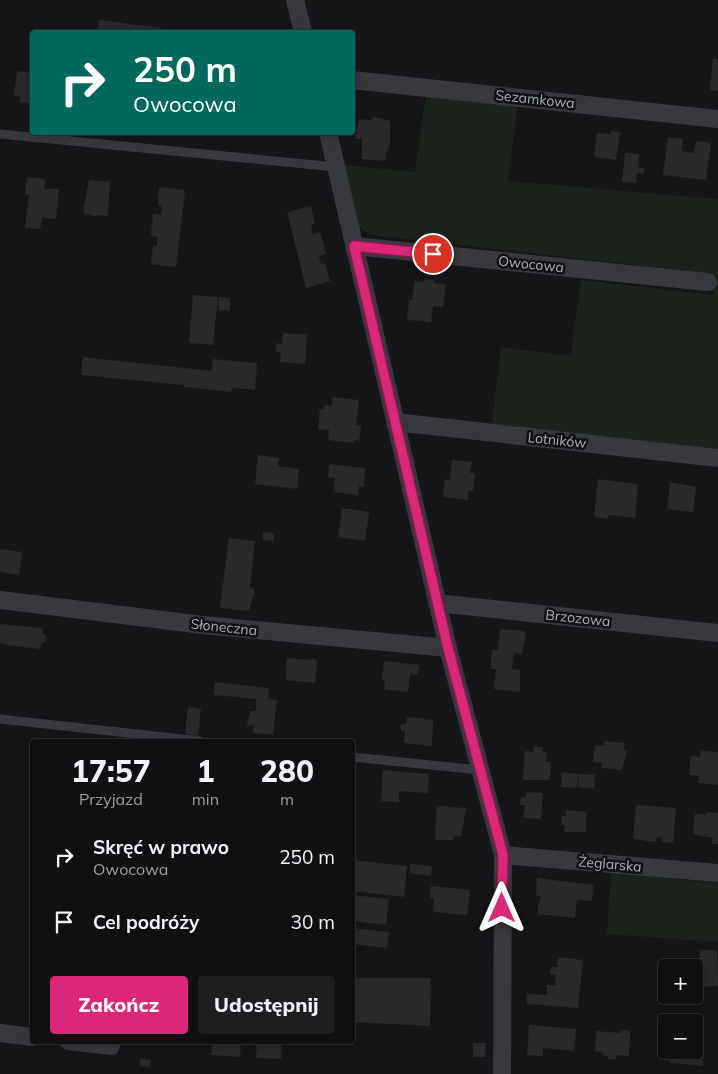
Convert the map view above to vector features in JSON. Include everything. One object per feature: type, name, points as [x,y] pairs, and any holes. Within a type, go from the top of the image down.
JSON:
[{"type":"street","points":[[295,0],[302,30]]},
{"type":"street","name":"Sezamkowa","points":[[355,80],[718,118]]},
{"type":"street","points":[[329,135],[437,603],[503,855],[502,1074]]},
{"type":"street","name":"Owocowa","points":[[354,246],[708,282]]},
{"type":"street","name":"Lotników","points":[[396,422],[718,458]]},
{"type":"street","name":"Słoneczna","points":[[0,600],[202,625],[448,648]]},
{"type":"street","name":"Brzozowa","points":[[437,603],[718,633]]},
{"type":"street","name":"Żeglarska","points":[[503,855],[718,873]]},
{"type":"street","points":[[0,1033],[30,1037]]},
{"type":"street","points":[[94,1044],[111,1046]]},
{"type":"lane","points":[[0,134],[336,167]]},
{"type":"lane","points":[[0,719],[182,739]]},
{"type":"lane","points":[[355,757],[480,770]]},
{"type":"shaded area","points":[[426,94],[518,104],[508,181],[718,199],[718,449],[492,424],[501,347],[571,356],[581,280],[712,295],[715,274],[372,235],[359,227],[343,165],[415,172]]},
{"type":"shaded area","points":[[611,873],[718,883],[718,942],[607,934]]},
{"type":"building","points":[[99,20],[161,28],[160,30],[97,30]]},
{"type":"building","points":[[713,58],[718,59],[718,91],[710,90]]},
{"type":"building","points":[[17,71],[30,73],[30,104],[19,102],[20,96],[14,95]]},
{"type":"building","points":[[373,117],[390,121],[390,142],[388,151],[386,151],[385,161],[362,159],[362,139],[355,139],[359,119],[370,120]]},
{"type":"building","points":[[611,131],[620,132],[616,160],[594,157],[597,133],[611,134]]},
{"type":"building","points":[[668,137],[683,139],[682,151],[694,153],[696,141],[711,143],[706,180],[663,175]]},
{"type":"building","points":[[625,153],[639,154],[638,167],[644,168],[644,174],[637,173],[636,183],[622,182]]},
{"type":"building","points":[[27,177],[46,179],[44,189],[59,189],[56,219],[42,218],[40,229],[25,228],[29,195],[25,194]]},
{"type":"building","points":[[89,180],[110,182],[108,216],[99,215],[96,217],[83,213]]},
{"type":"building","points":[[159,187],[185,190],[176,267],[151,264],[153,245],[157,246],[158,237],[151,236],[153,214],[161,215],[162,205],[158,205]]},
{"type":"building","points":[[311,206],[315,224],[311,225],[313,234],[320,232],[326,254],[319,256],[321,264],[325,263],[330,281],[306,288],[287,212]]},
{"type":"building","points":[[424,279],[434,280],[434,283],[446,284],[443,307],[433,306],[431,322],[407,320],[409,300],[412,300],[415,281],[424,282]]},
{"type":"building","points":[[193,295],[218,297],[213,345],[189,343]]},
{"type":"building","points":[[219,297],[230,298],[230,311],[218,310]]},
{"type":"building","points":[[283,333],[307,335],[305,364],[280,362],[281,352],[276,352],[276,343],[282,344]]},
{"type":"building","points":[[83,357],[212,371],[213,359],[257,363],[255,390],[232,388],[231,392],[184,387],[184,385],[81,375]]},
{"type":"building","points":[[332,397],[359,400],[356,425],[361,426],[359,441],[355,440],[354,443],[328,440],[329,430],[318,429],[320,409],[324,410],[324,405],[332,406]]},
{"type":"building","points":[[258,455],[279,458],[278,466],[299,469],[297,489],[255,484]]},
{"type":"building","points":[[452,460],[472,462],[470,473],[475,473],[473,491],[468,491],[468,500],[443,497],[445,479],[450,480]]},
{"type":"building","points":[[329,464],[365,468],[364,487],[359,486],[358,495],[334,492],[335,478],[328,477]]},
{"type":"building","points":[[598,479],[638,484],[635,518],[609,515],[608,519],[594,517]]},
{"type":"building","points":[[670,482],[696,487],[693,512],[667,509]]},
{"type":"building","points":[[342,508],[369,512],[365,541],[338,537]]},
{"type":"building","points":[[263,532],[274,533],[274,541],[263,540]]},
{"type":"building","points":[[229,538],[255,541],[250,587],[255,590],[249,611],[220,608]]},
{"type":"building","points":[[0,549],[22,552],[19,575],[0,572]]},
{"type":"building","points":[[0,624],[42,628],[42,633],[47,637],[46,641],[41,643],[40,649],[7,645],[0,642]]},
{"type":"building","points":[[500,629],[524,631],[526,633],[522,654],[514,653],[512,669],[520,670],[520,692],[494,689],[496,669],[491,669],[491,659],[492,650],[498,650]]},
{"type":"building","points":[[287,658],[308,660],[314,658],[317,661],[315,683],[286,680]]},
{"type":"building","points":[[384,661],[419,665],[418,675],[410,674],[408,692],[384,689],[385,681],[382,680]]},
{"type":"building","points":[[215,682],[269,688],[268,699],[277,700],[273,735],[253,733],[254,726],[247,725],[250,711],[256,711],[256,699],[214,695]]},
{"type":"building","points":[[188,707],[201,709],[198,736],[185,734]]},
{"type":"building","points":[[407,717],[433,720],[432,746],[404,743],[405,731],[401,731],[400,725],[406,723]]},
{"type":"building","points":[[604,741],[625,743],[624,750],[627,751],[622,770],[601,768],[602,763],[593,762],[595,745],[604,746]]},
{"type":"building","points":[[534,746],[543,747],[543,752],[547,753],[546,762],[551,762],[550,780],[523,780],[525,751],[533,752]]},
{"type":"building","points":[[701,750],[718,752],[718,785],[698,783],[699,776],[689,775],[691,756],[700,757]]},
{"type":"building","points":[[383,770],[429,774],[428,793],[399,791],[399,802],[381,801]]},
{"type":"building","points":[[562,772],[578,774],[577,788],[561,787]]},
{"type":"building","points":[[579,774],[595,775],[594,789],[578,787]]},
{"type":"building","points":[[526,792],[543,793],[541,819],[523,818],[525,805],[520,805],[521,797],[525,798]]},
{"type":"building","points":[[636,805],[676,808],[673,843],[662,842],[662,838],[656,837],[656,842],[633,839]]},
{"type":"building","points":[[437,806],[466,808],[461,837],[454,836],[454,840],[435,840]]},
{"type":"building","points":[[566,810],[586,812],[586,832],[564,832],[565,825],[561,825],[562,816],[566,816]]},
{"type":"building","points":[[706,812],[718,813],[718,844],[712,844],[713,838],[693,834],[695,814],[706,815]]},
{"type":"building","points":[[355,860],[407,866],[404,897],[355,891]]},
{"type":"building","points":[[410,864],[432,866],[431,876],[410,873]]},
{"type":"building","points":[[537,878],[594,885],[592,901],[577,900],[575,918],[538,914],[538,905],[541,897],[536,895]]},
{"type":"building","points":[[431,886],[470,890],[467,915],[433,912],[434,899],[430,898]]},
{"type":"building","points":[[355,895],[389,899],[386,925],[355,921]]},
{"type":"building","points":[[355,928],[389,932],[387,948],[355,944]]},
{"type":"building","points":[[700,950],[717,951],[718,986],[703,987],[703,959],[699,959]]},
{"type":"building","points":[[558,957],[583,960],[578,1008],[527,1004],[527,994],[547,995],[547,985],[555,985],[556,975],[550,974],[551,967],[557,967]]},
{"type":"building","points":[[355,978],[431,978],[430,1026],[355,1022]]},
{"type":"building","points":[[529,1025],[576,1029],[574,1051],[543,1048],[543,1056],[527,1055]]},
{"type":"building","points":[[621,1030],[630,1031],[629,1056],[616,1055],[616,1059],[607,1059],[608,1056],[602,1055],[603,1052],[595,1051],[596,1031],[621,1033]]},
{"type":"building","points":[[473,1043],[486,1043],[485,1057],[473,1057]]},
{"type":"building","points":[[212,1044],[241,1044],[240,1057],[211,1055]]},
{"type":"building","points":[[257,1044],[282,1044],[281,1059],[256,1058]]},
{"type":"building","points":[[704,1049],[703,1066],[670,1063],[670,1059],[703,1059]]},
{"type":"building","points":[[140,1059],[151,1060],[150,1067],[140,1066]]},
{"type":"route","points":[[433,254],[354,246],[448,648],[503,855],[502,908]]}]
